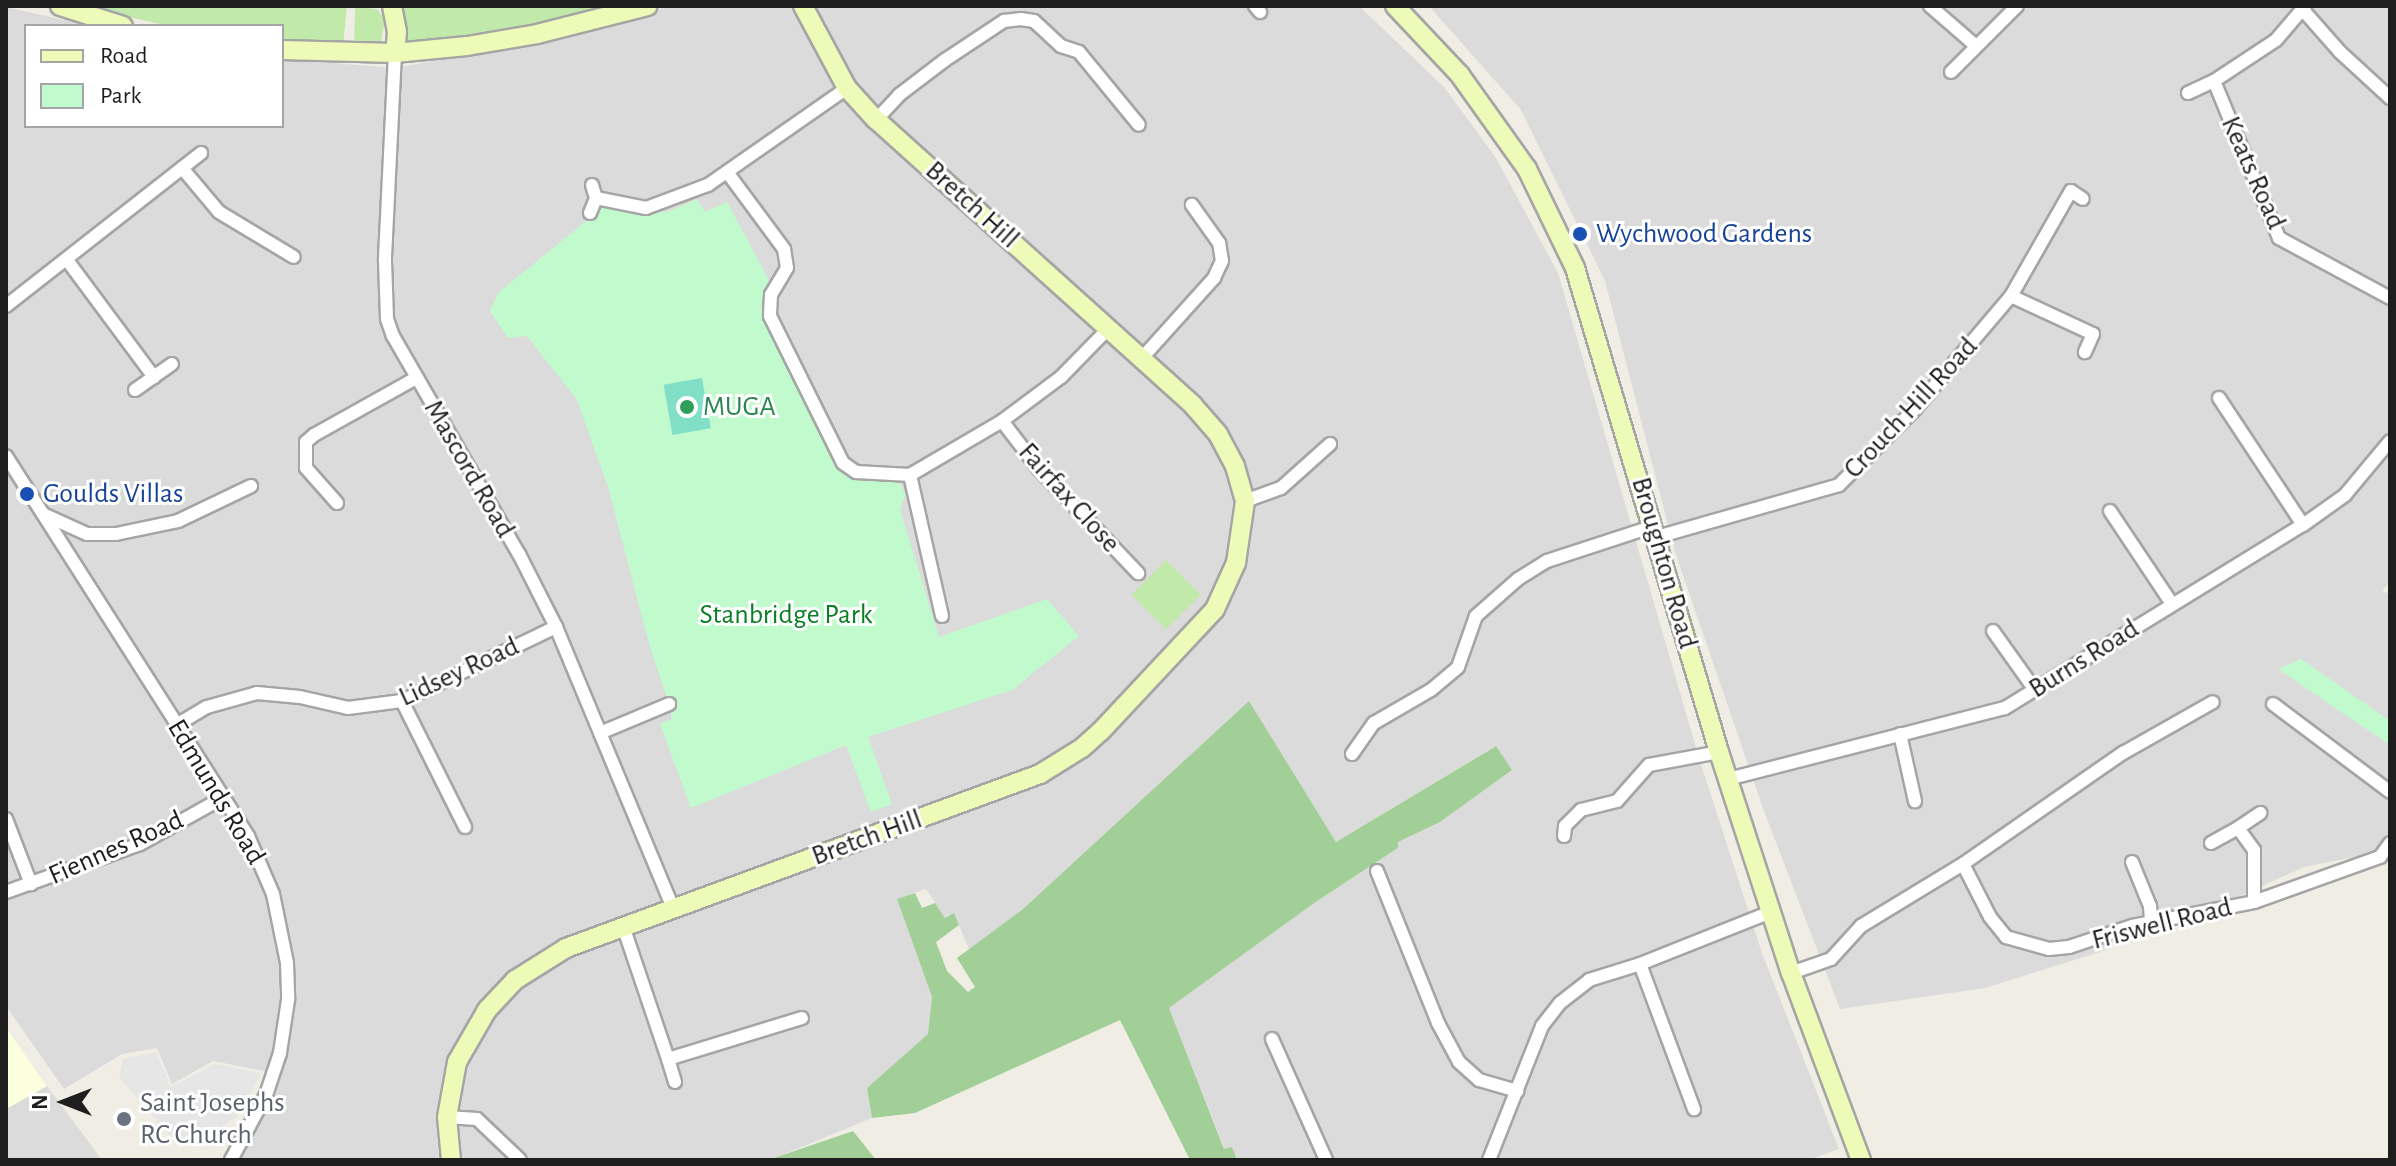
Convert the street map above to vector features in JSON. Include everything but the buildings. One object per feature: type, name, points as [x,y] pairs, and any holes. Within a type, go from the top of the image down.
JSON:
[{"type":"street","points":[[60,6],[117,24]]},
{"type":"street","name":"Mascord Road","points":[[392,6],[397,32],[385,299],[393,336],[519,554],[556,627],[673,908]]},
{"type":"street","points":[[284,50],[395,53],[537,34],[648,6]]},
{"type":"street","name":"Bretch Hill","points":[[451,1160],[447,1117],[457,1062],[487,1010],[515,980],[536,964],[566,948],[623,926],[1040,774],[1082,748],[1215,609],[1236,563],[1245,501],[1235,466],[1218,434],[1193,405],[1142,358],[876,120],[847,88],[803,6]]},
{"type":"street","name":"Broughton Road","points":[[1395,6],[1460,75],[1527,169],[1549,211],[1593,318],[1719,752],[1791,973],[1861,1160]]},
{"type":"street","points":[[1930,6],[1976,46]]},
{"type":"street","points":[[1951,72],[2017,6]]},
{"type":"street","points":[[2188,93],[2214,81],[2276,40],[2304,8],[2340,52],[2390,98]]},
{"type":"street","points":[[876,120],[899,95],[945,60],[1004,21],[1021,19],[1034,21],[1061,46],[1079,52],[1139,125]]},
{"type":"street","name":"Keats Road","points":[[2214,81],[2279,238],[2390,298]]},
{"type":"street","points":[[590,213],[594,191],[646,208],[708,185],[847,88]]},
{"type":"street","points":[[6,306],[201,153]]},
{"type":"street","points":[[182,168],[219,212],[294,257]]},
{"type":"street","points":[[727,172],[784,249],[787,268],[771,295],[770,316],[843,463],[856,472],[910,475],[1002,421],[1061,377],[1108,329]]},
{"type":"street","name":"Crouch Hill Road","points":[[1352,754],[1374,723],[1431,690],[1458,667],[1476,616],[1489,601],[1547,561],[1839,485],[1914,410],[2011,296],[2071,191],[2083,199]]},
{"type":"street","points":[[1142,358],[1214,278],[1222,261],[1219,243],[1192,205]]},
{"type":"street","points":[[67,260],[154,377]]},
{"type":"street","points":[[2011,296],[2093,334],[2085,352]]},
{"type":"street","points":[[135,390],[172,364]]},
{"type":"street","points":[[337,503],[306,468],[306,442],[416,378]]},
{"type":"street","points":[[2219,398],[2303,525]]},
{"type":"street","name":"Fairfax Close","points":[[1002,421],[1039,469],[1138,573]]},
{"type":"street","name":"Burns Road","points":[[1728,779],[2005,708],[2303,525],[2345,495],[2390,441]]},
{"type":"street","points":[[1245,501],[1281,488],[1330,444]]},
{"type":"street","name":"Edmunds Road","points":[[6,456],[175,726],[248,836],[273,894],[287,963],[288,1000],[277,1065],[266,1095],[231,1160]]},
{"type":"street","points":[[910,475],[942,616]]},
{"type":"street","points":[[42,513],[87,534],[116,534],[178,521],[251,486]]},
{"type":"street","points":[[2110,511],[2172,604]]},
{"type":"street","name":"Lidsey Road","points":[[175,726],[207,707],[257,693],[300,697],[348,708],[402,701],[556,627]]},
{"type":"street","points":[[1993,631],[2035,690]]},
{"type":"street","points":[[402,701],[465,827]]},
{"type":"street","points":[[1791,973],[1831,959],[1861,926],[1963,864],[2123,753],[2213,702]]},
{"type":"street","points":[[600,733],[669,704]]},
{"type":"street","points":[[2273,704],[2390,792]]},
{"type":"street","points":[[1900,734],[1915,801]]},
{"type":"street","points":[[1564,836],[1565,826],[1581,810],[1617,801],[1649,765],[1719,752]]},
{"type":"street","name":"Fiennes Road","points":[[6,892],[140,844],[224,797]]},
{"type":"street","points":[[2211,843],[2260,813]]},
{"type":"street","points":[[6,819],[31,884]]},
{"type":"street","points":[[2238,828],[2254,850],[2254,902]]},
{"type":"street","name":"Friswell Road","points":[[1963,864],[1990,917],[2006,937],[2049,949],[2069,947],[2151,922],[2254,902],[2380,857],[2390,843]]},
{"type":"street","points":[[2132,862],[2150,906],[2151,922]]},
{"type":"street","points":[[1377,871],[1438,1023],[1459,1062],[1479,1080],[1517,1091]]},
{"type":"street","points":[[1489,1160],[1542,1026],[1560,1003],[1589,980],[1640,964],[1771,912]]},
{"type":"street","points":[[623,926],[675,1082]]},
{"type":"street","points":[[1640,964],[1694,1109]]},
{"type":"street","points":[[668,1059],[802,1018]]},
{"type":"street","points":[[1272,1039],[1326,1160]]},
{"type":"street","points":[[447,1117],[477,1119],[520,1160]]},
{"type":"shaded area","points":[[671,6],[1359,6],[1444,87],[1496,158],[1558,273],[1699,758],[1762,953],[1839,1149],[1808,1160],[1237,1160],[1232,1147],[1225,1150],[1169,1008],[1317,901],[1398,848],[1397,842],[1440,822],[1512,770],[1495,746],[1336,842],[1249,701],[1023,909],[970,951],[954,914],[945,918],[926,889],[897,899],[932,997],[928,1034],[867,1088],[872,1118],[770,1160],[238,1160],[279,1074],[213,1061],[172,1084],[157,1048],[122,1054],[64,1089],[6,1006],[6,7],[82,24],[24,24],[24,128],[284,128],[284,59],[395,68],[542,41]]},
{"type":"shaded area","points":[[1429,6],[2390,6],[2390,582],[2382,591],[2390,594],[2390,850],[2304,867],[2157,934],[1985,988],[1840,1009],[1764,811],[1675,552],[1605,281],[1521,110]]},
{"type":"shaded area","points":[[6,1028],[47,1086],[6,1109]]},
{"type":"shaded area","points":[[156,1052],[171,1087],[215,1064],[261,1073],[239,1115],[193,1146],[168,1134],[119,1077],[123,1059]]},
{"type":"shaded area","points":[[47,1086],[102,1160],[6,1160],[6,1109]]},
{"type":"green space","points":[[80,6],[347,6],[343,46],[284,42],[284,24],[160,24]]},
{"type":"green space","points":[[629,6],[470,39],[404,46],[406,25],[400,8]]},
{"type":"green space","points":[[355,7],[377,9],[385,19],[381,41],[354,45]]},
{"type":"green space","name":"Stanbridge Park","points":[[697,199],[705,212],[727,202],[770,282],[761,308],[765,322],[837,466],[846,475],[884,477],[901,484],[905,495],[900,510],[939,637],[1047,599],[1079,636],[1012,690],[868,737],[892,804],[871,812],[846,745],[691,808],[660,724],[672,719],[669,704],[650,647],[608,487],[577,400],[527,336],[508,338],[490,311],[498,293],[606,205],[643,215],[670,211]]},
{"type":"green space","name":"MUGA","points":[[702,378],[711,428],[672,435],[664,385]]},
{"type":"green space","points":[[1166,560],[1201,595],[1166,629],[1131,595]]},
{"type":"green space","points":[[2301,659],[2390,721],[2390,745],[2278,669]]},
{"type":"green space","points":[[1249,701],[1336,842],[1496,746],[1512,770],[1440,822],[1398,842],[1398,848],[1317,901],[1169,1008],[1224,1149],[1232,1147],[1237,1160],[1190,1160],[1120,1020],[915,1113],[872,1118],[867,1088],[928,1034],[932,997],[897,899],[915,893],[922,908],[935,903],[945,918],[954,913],[959,925],[936,942],[947,971],[968,992],[975,987],[957,958],[1023,909]]},
{"type":"green space","points":[[853,1131],[876,1160],[768,1160]]},
{"type":"place","name":"Wychwood Gardens","points":[[1580,234]]},
{"type":"place","name":"MUGA","points":[[687,407]]},
{"type":"place","name":"Goulds Villas","points":[[27,494]]},
{"type":"place","name":"Saint Josephs RC Church","points":[[124,1119]]}]
